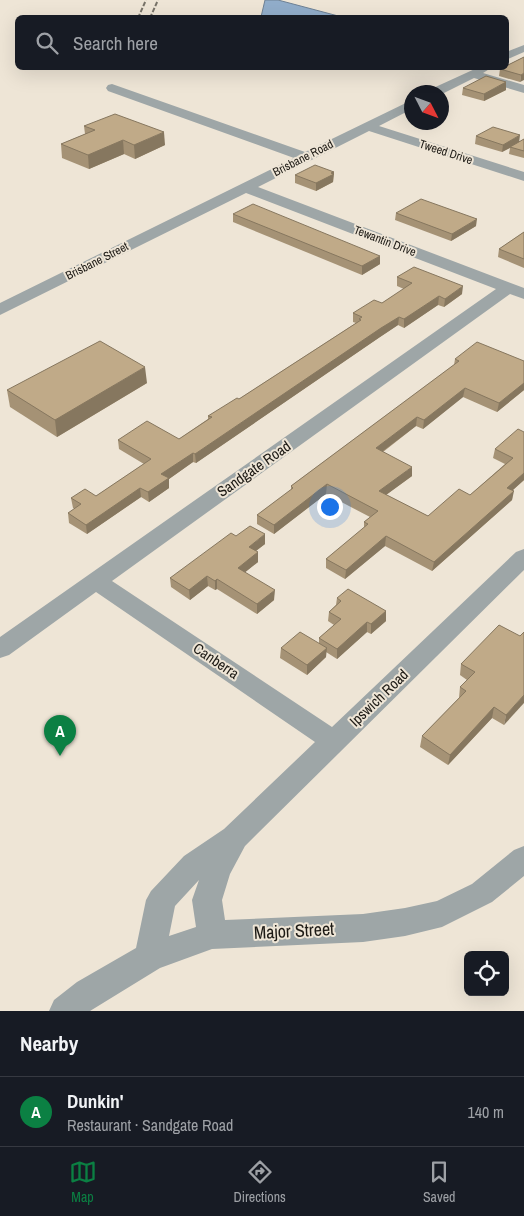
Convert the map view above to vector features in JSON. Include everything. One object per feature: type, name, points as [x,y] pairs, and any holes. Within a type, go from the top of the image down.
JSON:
[{"type":"street","points":[[509,56],[524,48]]},
{"type":"street","points":[[449,85],[480,70]]},
{"type":"street","points":[[471,74],[524,89]]},
{"type":"street","points":[[112,88],[305,157]]},
{"type":"street","name":"Brisbane Road","points":[[194,212],[404,108]]},
{"type":"street","name":"Tweed Drive","points":[[367,126],[524,177]]},
{"type":"street","name":"Tewantin Drive","points":[[245,187],[516,291]]},
{"type":"street","name":"Brisbane Street","points":[[0,310],[194,212]]},
{"type":"street","name":"Sandgate Road","points":[[0,649],[516,291]]},
{"type":"street","name":"Ipswich Road","points":[[150,957],[161,900],[194,865],[234,838],[524,557]]},
{"type":"street","name":"Canberra","points":[[96,581],[335,742]]},
{"type":"street","name":"Ipswich Road","points":[[212,935],[207,900],[216,871],[234,838]]},
{"type":"street","name":"Major Street","points":[[64,1011],[88,993],[150,957],[212,935],[363,928],[405,922],[442,913],[482,893],[524,858]]},
{"type":"water","points":[[265,0],[278,0],[334,15],[261,15]]},
{"type":"building","points":[[524,57],[524,73],[521,75],[504,70],[509,70],[509,64]]},
{"type":"building","points":[[486,76],[506,82],[484,94],[463,88]]},
{"type":"building","points":[[115,114],[164,132],[134,145],[123,140],[88,155],[61,144],[95,130],[84,126]]},
{"type":"building","points":[[493,127],[520,135],[503,145],[476,136]]},
{"type":"building","points":[[524,139],[524,151],[510,147]]},
{"type":"building","points":[[315,165],[334,172],[331,173],[334,174],[316,183],[295,175]]},
{"type":"building","points":[[421,199],[477,219],[452,234],[396,213]]},
{"type":"building","points":[[253,204],[380,256],[362,266],[233,214]]},
{"type":"building","points":[[524,232],[524,259],[499,249]]},
{"type":"building","points":[[414,267],[463,286],[445,299],[439,296],[404,319],[399,317],[381,328],[195,454],[193,453],[161,474],[169,478],[148,492],[140,488],[86,525],[68,513],[81,504],[71,498],[85,489],[96,496],[151,459],[118,440],[147,421],[179,439],[212,417],[208,416],[237,398],[239,399],[361,320],[359,319],[362,317],[353,313],[374,300],[382,303],[412,283],[397,277]]},
{"type":"building","points":[[100,341],[145,367],[55,420],[7,390]]},
{"type":"building","points":[[477,342],[524,361],[524,383],[499,403],[465,388],[424,420],[417,417],[376,448],[412,467],[379,491],[428,516],[459,489],[470,495],[513,458],[495,449],[518,429],[524,432],[524,473],[507,488],[514,491],[434,562],[386,536],[346,570],[326,559],[368,524],[364,522],[378,511],[327,484],[274,525],[257,515],[293,488],[291,486],[459,361],[455,359]]},
{"type":"building","points":[[250,526],[265,534],[249,547],[258,552],[238,568],[275,590],[257,604],[217,579],[215,581],[207,576],[189,590],[170,578],[231,533],[236,536]]},
{"type":"building","points":[[348,589],[386,611],[371,624],[367,622],[337,649],[319,638],[341,619],[329,612],[341,601],[337,598]]},
{"type":"building","points":[[499,625],[520,636],[524,632],[524,695],[506,715],[494,707],[450,755],[422,736],[466,691],[460,687],[475,672],[461,664]]},
{"type":"building","points":[[300,632],[327,648],[307,665],[281,648]]},
{"type":"railway","points":[[139,15],[146,0]]},
{"type":"railway","points":[[151,15],[158,0]]},
{"type":"place","name":"Dunkin'","points":[[60,756]]}]
